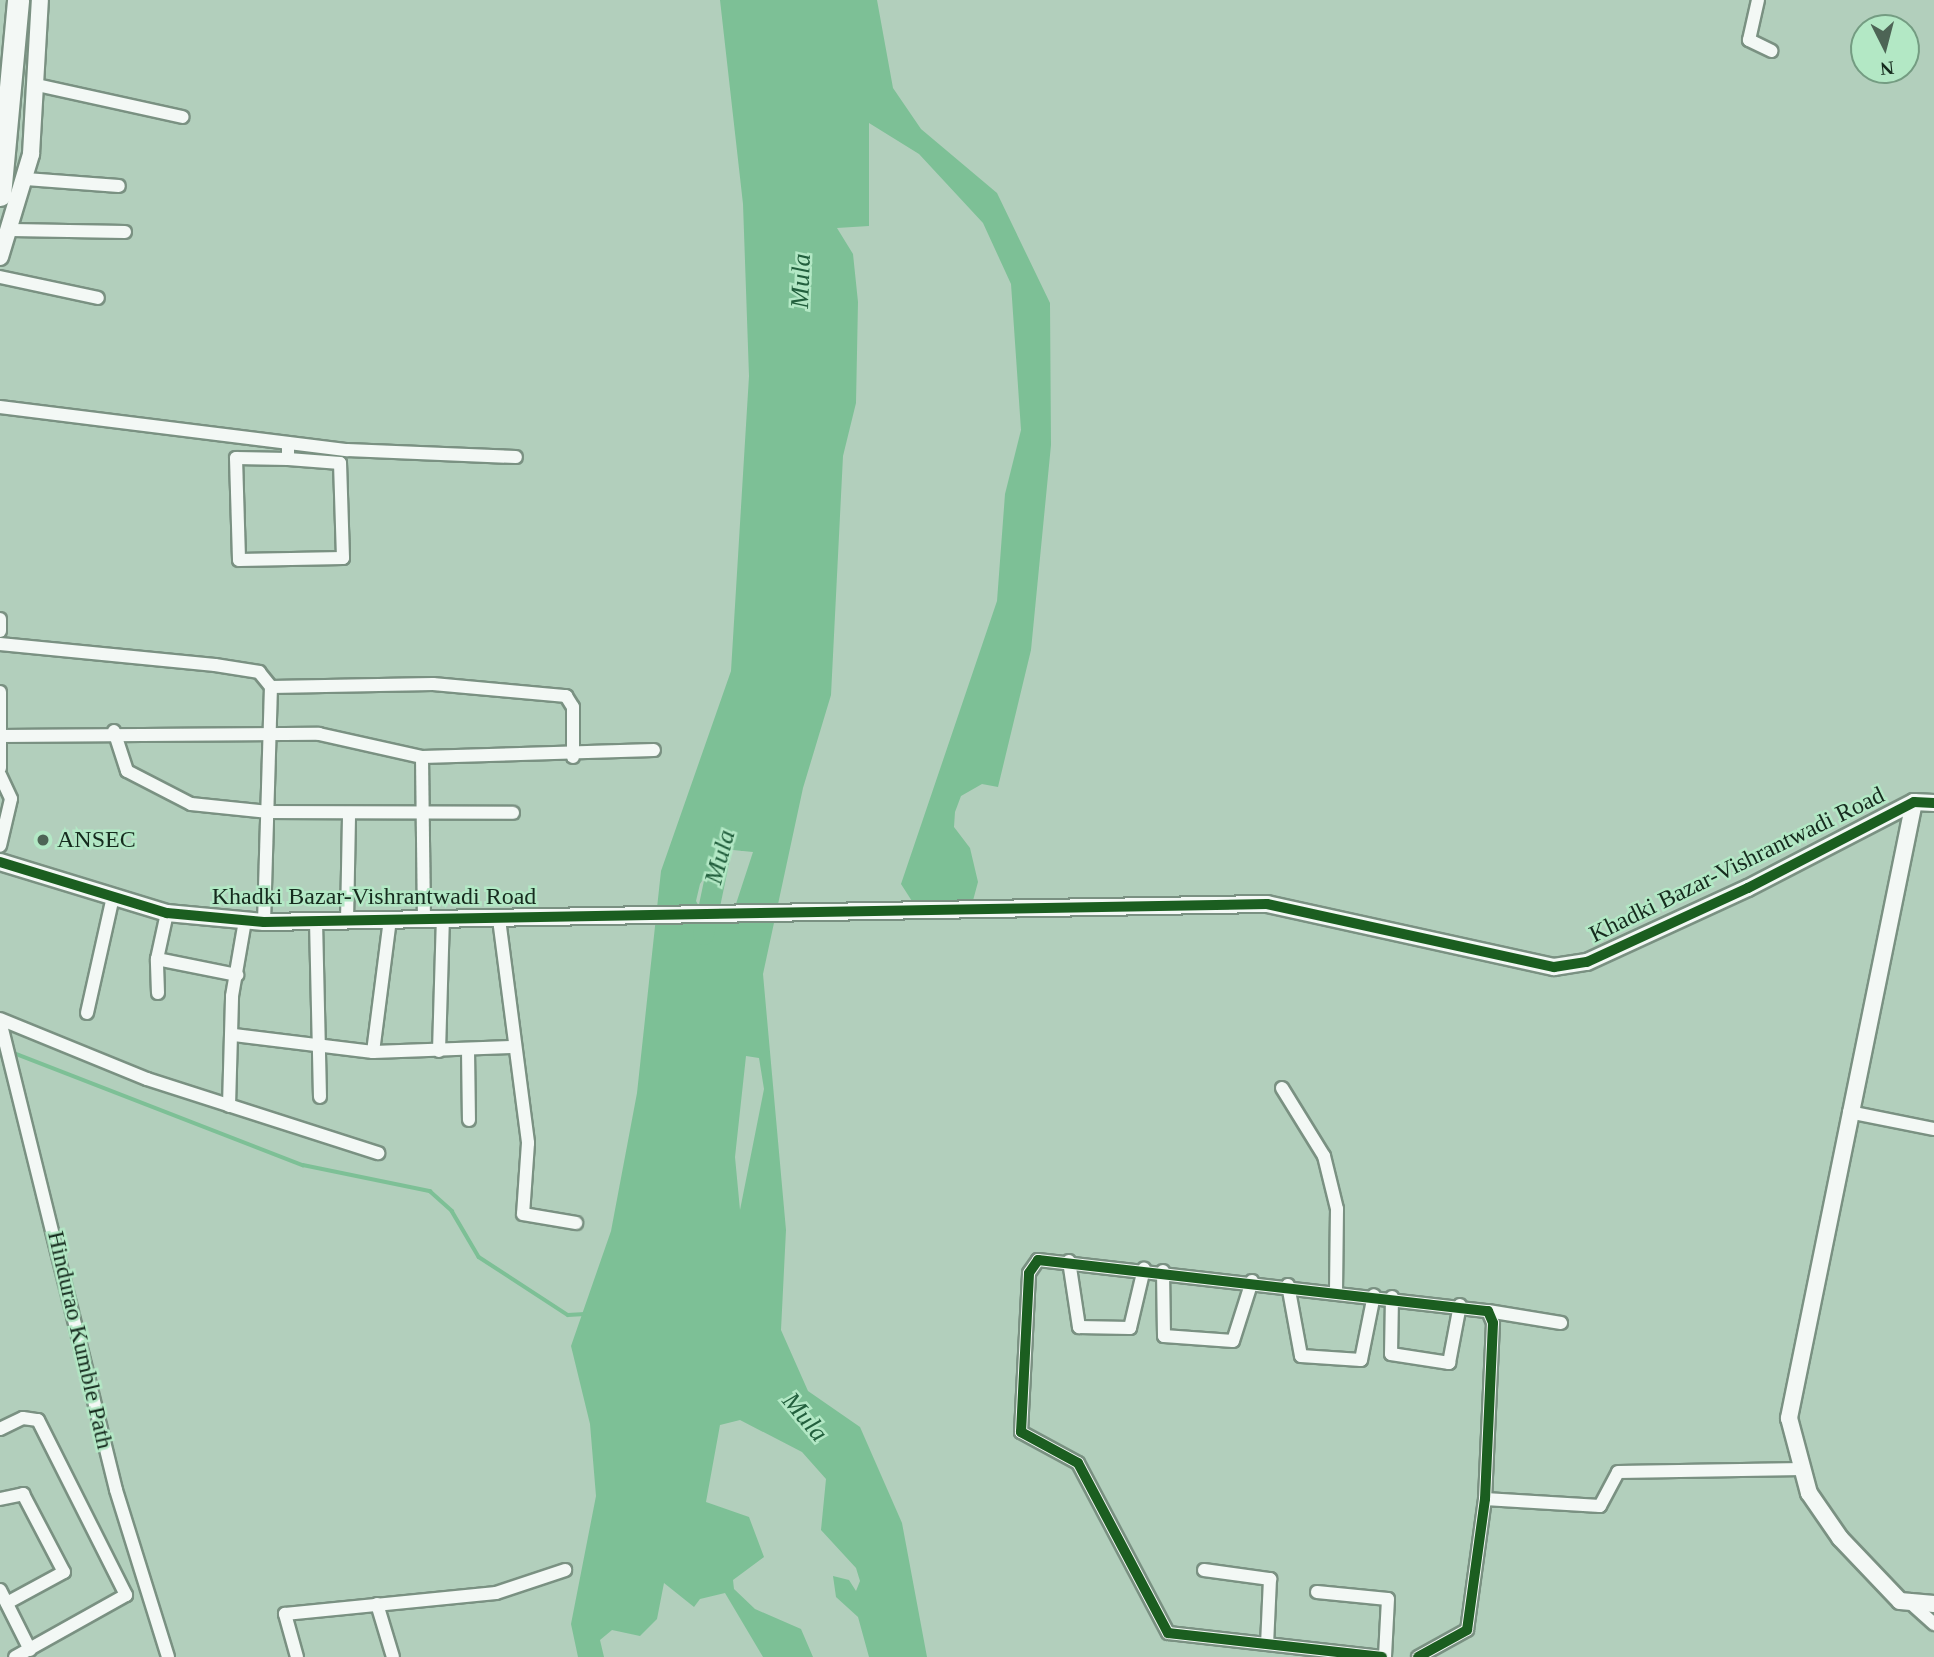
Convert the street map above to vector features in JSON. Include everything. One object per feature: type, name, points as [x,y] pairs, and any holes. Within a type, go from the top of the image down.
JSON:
[{"type":"main road","points":[[0,195],[18,0]]},
{"type":"street","points":[[0,257],[12,230],[26,179],[37,85],[40,0]]},
{"type":"street","points":[[1758,0],[1749,40],[1772,51]]},
{"type":"street","points":[[37,85],[183,117]]},
{"type":"street","points":[[26,179],[119,186]]},
{"type":"street","points":[[12,230],[125,232]]},
{"type":"street","points":[[0,277],[98,298]]},
{"type":"street","points":[[0,407],[289,443],[516,457]]},
{"type":"street","points":[[288,458],[289,443]]},
{"type":"street","points":[[236,458],[288,458],[340,463],[344,558],[239,560],[236,458]]},
{"type":"street","points":[[0,619],[0,631]]},
{"type":"street","points":[[0,644],[215,665],[258,672],[271,687],[264,922]]},
{"type":"street","points":[[271,687],[433,684],[566,696],[573,757]]},
{"type":"street","points":[[0,692],[0,768]]},
{"type":"street","points":[[114,731],[127,771],[163,794],[269,812],[423,815],[513,813]]},
{"type":"street","points":[[1,736],[114,731],[319,734],[422,757],[573,757],[654,750]]},
{"type":"street","points":[[422,757],[424,920]]},
{"type":"street","points":[[0,778],[11,799],[0,846]]},
{"type":"street","name":"Khadki Bazar-Vishrantwadi Road","points":[[1914,802],[1789,1418],[1809,1493],[1840,1538],[1900,1601],[1914,1606]]},
{"type":"street","name":"Khadki Bazar-Vishrantwadi Road","points":[[0,862],[167,913],[245,921],[631,917],[1267,904],[1542,966],[1569,966],[1748,888],[1914,802],[1934,803]]},
{"type":"street","points":[[347,921],[349,814]]},
{"type":"street","points":[[88,1013],[113,897]]},
{"type":"street","points":[[158,993],[157,959],[167,913]]},
{"type":"street","points":[[439,1051],[443,919]]},
{"type":"street","points":[[499,919],[511,1047],[528,1143],[523,1214],[576,1223]]},
{"type":"street","points":[[373,1052],[390,920]]},
{"type":"street","points":[[229,1106],[237,975],[245,921]]},
{"type":"street","points":[[316,921],[320,1097]]},
{"type":"street","points":[[157,959],[237,975]]},
{"type":"street","points":[[0,1020],[229,1106],[377,1153]]},
{"type":"street","name":"Hindurao Kumble Path","points":[[0,1020],[19,1077],[116,1490],[168,1657]]},
{"type":"street","points":[[234,1035],[321,1049],[373,1052],[511,1047]]},
{"type":"street","points":[[468,1050],[469,1120]]},
{"type":"street","points":[[1282,1088],[1324,1156],[1337,1209],[1336,1291]]},
{"type":"street","points":[[1849,1112],[1934,1129]]},
{"type":"street","points":[[1317,1592],[1388,1599],[1384,1657],[1168,1633],[1078,1463],[1021,1432],[1029,1273],[1038,1260],[1163,1271],[1460,1305],[1561,1323]]},
{"type":"street","points":[[1069,1261],[1079,1327],[1130,1328],[1144,1269]]},
{"type":"street","points":[[1163,1271],[1164,1336],[1233,1341],[1252,1281]]},
{"type":"street","points":[[1288,1285],[1301,1356],[1361,1360],[1374,1295]]},
{"type":"street","points":[[1392,1297],[1391,1354],[1449,1363],[1460,1305]]},
{"type":"street","points":[[1418,1657],[1467,1630],[1485,1499],[1493,1323],[1488,1311]]},
{"type":"street","points":[[0,1429],[23,1418],[38,1419],[127,1595],[15,1657]]},
{"type":"street","points":[[1485,1499],[1600,1506],[1618,1472],[1803,1469]]},
{"type":"street","points":[[0,1499],[23,1494],[64,1572],[7,1603]]},
{"type":"street","points":[[297,1657],[285,1614],[496,1593],[565,1570]]},
{"type":"street","points":[[1204,1570],[1270,1579],[1267,1644]]},
{"type":"street","points":[[0,1590],[30,1650]]},
{"type":"street","points":[[377,1604],[393,1657]]},
{"type":"street","points":[[1914,1606],[1934,1604]]},
{"type":"street","points":[[1914,1606],[1934,1624]]},
{"type":"water","points":[[720,0],[877,0],[893,88],[921,129],[997,193],[1050,303],[1051,445],[1031,650],[998,787],[982,784],[961,796],[955,812],[954,827],[970,848],[978,882],[971,908],[917,909],[901,884],[997,601],[1005,494],[1021,430],[1011,284],[983,223],[919,154],[869,123],[869,226],[837,228],[853,254],[858,302],[856,403],[843,456],[831,695],[803,788],[763,974],[786,1230],[781,1330],[808,1391],[860,1427],[902,1523],[927,1657],[869,1657],[858,1617],[836,1597],[833,1576],[849,1580],[856,1591],[860,1581],[856,1568],[821,1530],[826,1479],[802,1452],[740,1420],[720,1425],[706,1502],[749,1517],[764,1557],[733,1580],[734,1589],[755,1609],[801,1629],[813,1657],[763,1657],[725,1593],[700,1599],[694,1607],[664,1583],[657,1619],[640,1636],[612,1630],[600,1640],[604,1657],[578,1657],[571,1624],[596,1496],[590,1424],[571,1346],[611,1231],[637,1093],[661,871],[731,671],[749,376],[743,204]],"holes":[[[723,849],[753,852],[732,916],[706,919],[696,901],[700,884]],[[746,1056],[759,1058],[764,1089],[740,1210],[735,1157]]]},
{"type":"waterway","name":"Mula","points":[[703,934],[725,829]]},
{"type":"waterway","points":[[11,1052],[303,1165],[430,1191],[452,1211],[479,1257],[568,1315],[585,1314]]},
{"type":"cycle path","points":[[0,862],[167,913],[264,922],[1267,904],[1554,967],[1587,962],[1748,888],[1914,802],[1934,803]]},
{"type":"cycle path","points":[[1382,1657],[1168,1633],[1078,1463],[1021,1432],[1029,1273],[1038,1260],[1488,1311],[1493,1323],[1485,1499],[1467,1630],[1418,1657]]},
{"type":"place","name":"ANSEC","points":[[43,840]]}]
